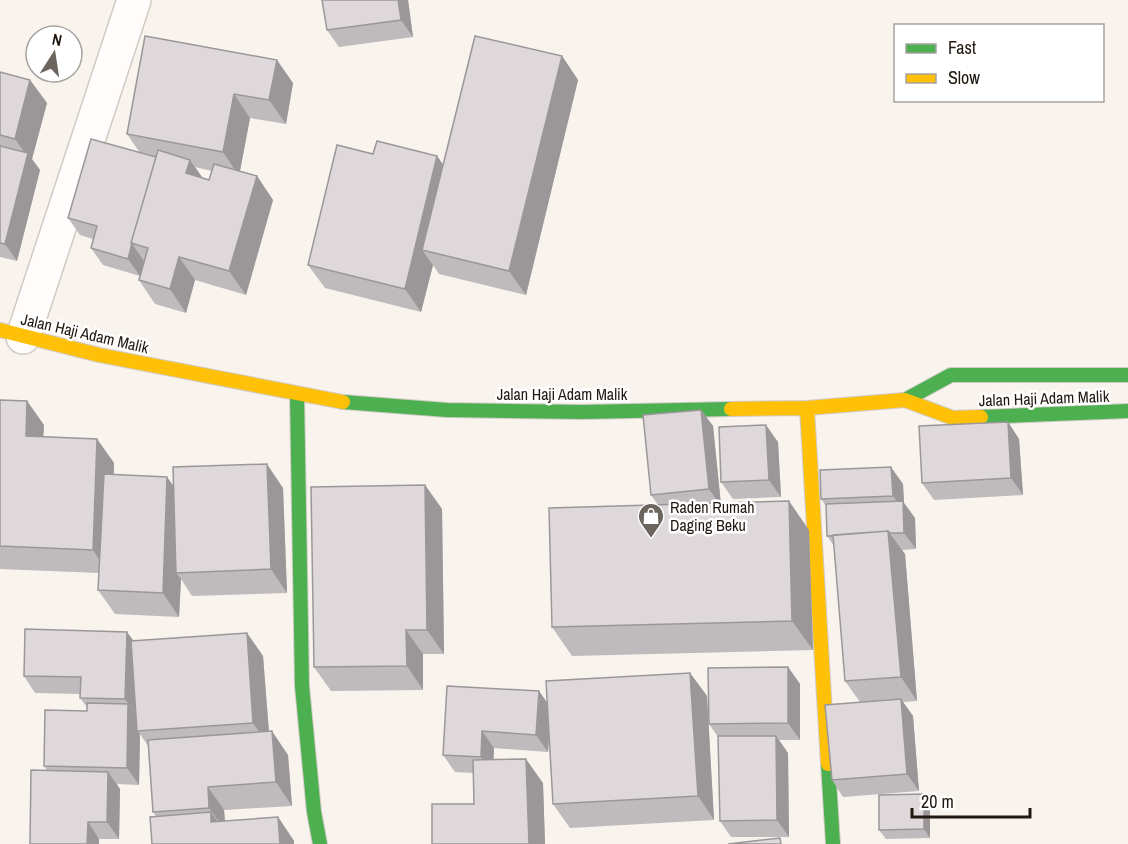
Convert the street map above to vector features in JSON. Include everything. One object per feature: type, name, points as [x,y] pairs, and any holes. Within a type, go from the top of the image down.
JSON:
[{"type":"main road","name":"Jalan Haji Adam Malik","points":[[11,333],[99,355],[336,401],[447,410],[582,412],[807,408],[905,400],[953,418],[1128,411]]},
{"type":"main road","points":[[905,400],[951,375],[1128,375]]},
{"type":"main road","points":[[297,394],[302,686],[314,812],[320,844]]},
{"type":"main road","points":[[807,408],[833,844]]},
{"type":"street","points":[[11,333],[134,0]]},
{"type":"building","points":[[322,0],[398,0],[401,20],[327,30]]},
{"type":"building","points":[[145,36],[277,60],[269,100],[234,94],[223,152],[127,134]]},
{"type":"building","points":[[475,36],[562,56],[509,271],[422,250]]},
{"type":"building","points":[[0,72],[24,78],[24,84],[29,84],[15,139],[0,135]]},
{"type":"building","points":[[91,139],[156,157],[128,259],[91,248],[97,226],[68,218]]},
{"type":"building","points":[[377,141],[437,156],[405,289],[308,265],[337,145],[373,154]]},
{"type":"building","points":[[0,146],[28,153],[5,244],[0,243]]},
{"type":"building","points":[[158,150],[190,160],[186,173],[209,180],[214,164],[257,176],[229,271],[179,257],[170,289],[139,280],[148,248],[131,243]]},
{"type":"building","points":[[0,400],[27,401],[26,436],[97,439],[93,550],[0,546]]},
{"type":"building","points":[[701,410],[709,489],[651,495],[643,415]]},
{"type":"building","points":[[1008,422],[1011,478],[922,483],[919,426]]},
{"type":"building","points":[[766,425],[769,480],[721,482],[719,427]]},
{"type":"building","points":[[267,464],[271,569],[176,573],[173,467]]},
{"type":"building","points":[[891,467],[893,496],[821,499],[820,470]]},
{"type":"building","points":[[104,474],[167,477],[163,593],[98,590]]},
{"type":"building","points":[[425,485],[427,630],[406,630],[407,666],[314,667],[311,487]]},
{"type":"building","points":[[789,501],[792,621],[552,627],[549,508]]},
{"type":"building","points":[[903,501],[904,533],[888,531],[827,536],[826,504]]},
{"type":"building","points":[[888,531],[901,677],[845,681],[833,535]]},
{"type":"building","points":[[25,629],[127,632],[125,699],[80,698],[81,677],[24,676]]},
{"type":"building","points":[[247,633],[253,723],[137,731],[131,641]]},
{"type":"building","points":[[788,667],[788,723],[709,724],[708,668]]},
{"type":"building","points":[[690,673],[698,796],[553,804],[546,681]]},
{"type":"building","points":[[447,686],[539,691],[536,735],[482,731],[481,757],[443,755]]},
{"type":"building","points":[[901,699],[907,774],[832,780],[825,705]]},
{"type":"building","points":[[87,703],[128,704],[127,768],[44,766],[45,710],[87,711]]},
{"type":"building","points":[[272,731],[276,782],[208,787],[209,808],[153,812],[148,740]]},
{"type":"building","points":[[718,736],[776,736],[777,820],[720,821]]},
{"type":"building","points":[[526,759],[529,844],[432,844],[432,804],[474,804],[473,760]]},
{"type":"building","points":[[31,770],[108,772],[107,822],[88,822],[87,844],[30,844]]},
{"type":"building","points":[[924,794],[924,829],[879,830],[879,795]]},
{"type":"building","points":[[211,812],[211,822],[278,817],[280,844],[152,844],[150,817]]},
{"type":"building","points":[[780,838],[781,844],[728,844]]},
{"type":"traffic: fast","points":[[905,400],[951,375],[1128,375]]},
{"type":"traffic: fast","points":[[297,394],[302,686],[314,812],[320,844]]},
{"type":"traffic: fast","points":[[343,402],[447,410],[582,412],[731,409]]},
{"type":"traffic: fast","points":[[981,417],[1128,411]]},
{"type":"traffic: fast","points":[[828,764],[833,844]]},
{"type":"traffic: slow","points":[[0,330],[99,355],[343,402]]},
{"type":"traffic: slow","points":[[731,409],[807,408],[905,400],[953,418],[981,417]]},
{"type":"traffic: slow","points":[[807,408],[828,764]]},
{"type":"place","name":"Raden Rumah Daging Beku","points":[[651,539]]}]
